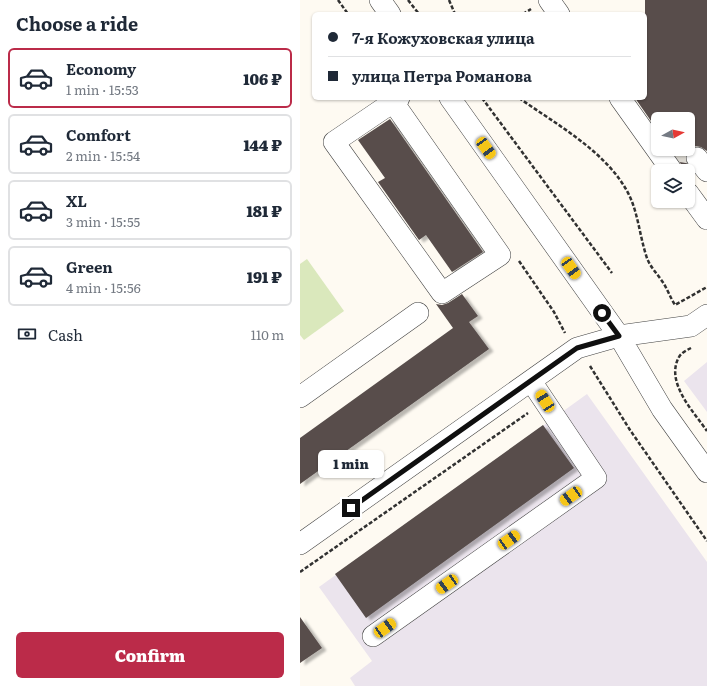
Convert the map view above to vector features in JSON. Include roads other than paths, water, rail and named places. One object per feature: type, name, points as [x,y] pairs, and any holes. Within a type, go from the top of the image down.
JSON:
[{"type":"street","points":[[380,0],[389,12]]},
{"type":"street","points":[[549,0],[558,12]]},
{"type":"street","points":[[396,100],[500,255],[442,293],[334,142],[396,100]]},
{"type":"street","points":[[451,100],[619,336],[662,409],[707,472]]},
{"type":"street","points":[[622,100],[651,136]]},
{"type":"street","points":[[695,203],[707,219]]},
{"type":"street","points":[[303,389],[418,313]]},
{"type":"street","points":[[300,544],[577,348],[619,336],[691,326],[707,315]]},
{"type":"street","points":[[372,636],[596,478],[532,381]]},
{"type":"tunnel","points":[[695,154],[700,155]]}]
